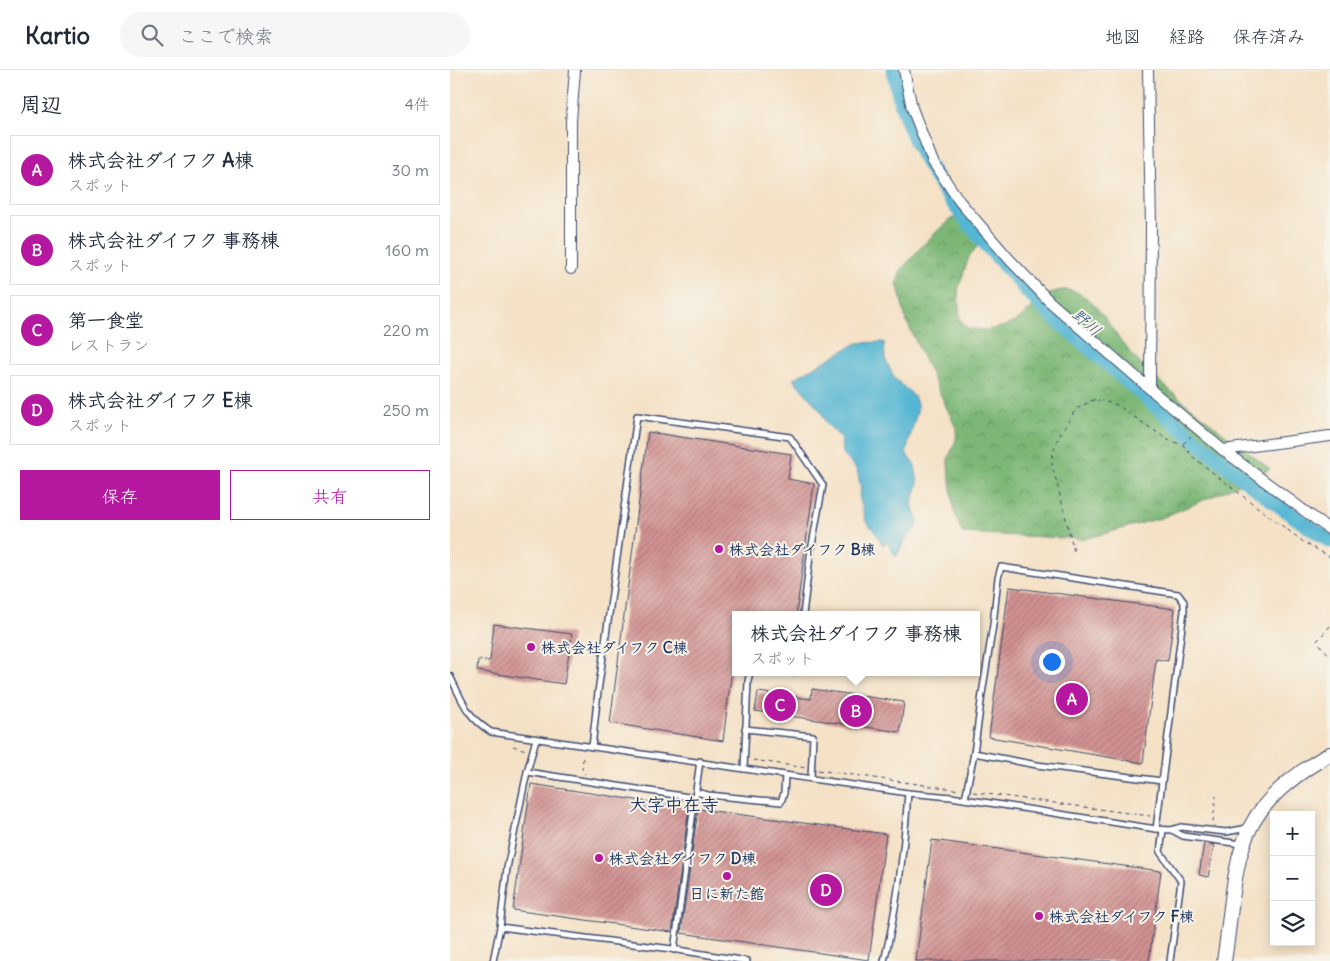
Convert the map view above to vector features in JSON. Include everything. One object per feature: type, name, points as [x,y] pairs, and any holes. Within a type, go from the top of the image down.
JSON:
[{"type":"street","points":[[572,269],[571,122],[575,70]]},
{"type":"street","points":[[904,70],[912,108],[934,162],[960,202],[1009,259],[1049,301],[1150,389],[1223,450],[1330,530]]},
{"type":"street","points":[[1148,70],[1150,389]]},
{"type":"street","points":[[1223,450],[1330,436]]},
{"type":"street","points":[[1224,961],[1236,877],[1250,827],[1262,808],[1292,780],[1330,754]]},
{"type":"lane","points":[[592,747],[637,416],[790,437],[823,485],[810,556],[803,611]]},
{"type":"lane","points":[[965,799],[974,753],[1001,567],[1178,594],[1184,602],[1184,611],[1156,829]]},
{"type":"lane","points":[[450,676],[466,708],[476,722],[491,732],[700,761],[908,793],[965,799],[1162,830],[1181,827],[1226,832],[1250,827]]},
{"type":"lane","points":[[744,769],[749,676]]},
{"type":"lane","points":[[746,729],[814,736],[811,778]]},
{"type":"lane","points":[[493,961],[500,927],[507,868],[527,772],[536,739]]},
{"type":"lane","points":[[974,753],[1037,765],[1162,781]]},
{"type":"lane","points":[[674,950],[700,761]]},
{"type":"lane","points":[[527,772],[695,795],[781,802],[784,793],[784,774]]},
{"type":"lane","points":[[884,961],[898,886],[908,793]]},
{"type":"lane","points":[[1162,830],[1160,852],[1181,881],[1170,961]]},
{"type":"lane","points":[[1171,830],[1183,836],[1244,844]]},
{"type":"lane","points":[[500,927],[747,961]]},
{"type":"path","points":[[1074,551],[1052,460],[1057,440],[1076,409],[1095,399],[1118,405],[1168,440],[1183,445],[1194,458],[1305,544],[1330,557]]},
{"type":"path","points":[[1183,445],[1198,428]]},
{"type":"path","points":[[1330,626],[1317,641],[1330,656]]},
{"type":"path","points":[[513,746],[527,750]]},
{"type":"path","points":[[582,769],[583,758]]},
{"type":"path","points":[[751,760],[806,768]]},
{"type":"path","points":[[816,770],[963,790]]},
{"type":"path","points":[[973,792],[1153,816]]},
{"type":"path","points":[[1212,831],[1216,796]]},
{"type":"green space","points":[[968,212],[985,236],[969,257],[958,290],[960,319],[967,328],[985,330],[1001,327],[1019,319],[1051,293],[1066,290],[1076,292],[1093,303],[1132,354],[1155,377],[1270,469],[1161,518],[1084,539],[962,533],[954,511],[948,465],[949,456],[955,445],[956,428],[906,320],[897,282],[901,270],[924,244],[949,220]]},
{"type":"water","points":[[884,342],[885,358],[894,378],[914,396],[918,407],[906,453],[915,466],[918,483],[912,505],[918,521],[917,528],[909,534],[896,557],[887,542],[883,545],[866,522],[859,496],[861,489],[857,470],[842,453],[841,438],[827,424],[821,411],[793,379],[857,343]]},
{"type":"building","name":"株式会社ダイフク B棟","points":[[648,432],[791,454],[788,479],[814,484],[797,611],[732,611],[732,668],[723,741],[610,723]]},
{"type":"building","points":[[1009,587],[1175,609],[1168,661],[1156,659],[1143,763],[989,737]]},
{"type":"building","name":"株式会社ダイフク C棟","points":[[494,624],[572,634],[564,684],[477,671],[478,660],[490,661]]},
{"type":"building","points":[[812,689],[904,702],[900,732],[755,711],[758,692],[811,699]]},
{"type":"building","name":"株式会社ダイフク D棟","points":[[531,784],[689,808],[672,932],[513,910]]},
{"type":"building","points":[[698,809],[886,834],[869,960],[681,933]]},
{"type":"building","name":"株式会社ダイフク F棟","points":[[932,840],[1161,871],[1149,961],[916,961]]},
{"type":"building","points":[[1204,843],[1214,845],[1208,877],[1199,875]]},
{"type":"waterway","name":"野川","points":[[894,70],[909,126],[921,152],[936,177],[969,224],[1041,306],[1213,454],[1270,499],[1330,541]]},
{"type":"place","name":"株式会社ダイフク B棟","points":[[719,549]]},
{"type":"place","name":"株式会社ダイフク C棟","points":[[531,647]]},
{"type":"place","name":"株式会社ダイフク A棟","points":[[1072,699]]},
{"type":"place","name":"第一食堂","points":[[780,705]]},
{"type":"place","name":"株式会社ダイフク 事務棟","points":[[856,711]]},
{"type":"place","name":"株式会社ダイフク D棟","points":[[599,858]]},
{"type":"place","name":"日に新た館","points":[[727,876]]},
{"type":"place","name":"株式会社ダイフク E棟","points":[[826,890]]},
{"type":"place","name":"株式会社ダイフク F棟","points":[[1039,916]]},
{"type":"district","name":"大字中在寺","points":[[674,804]]}]
